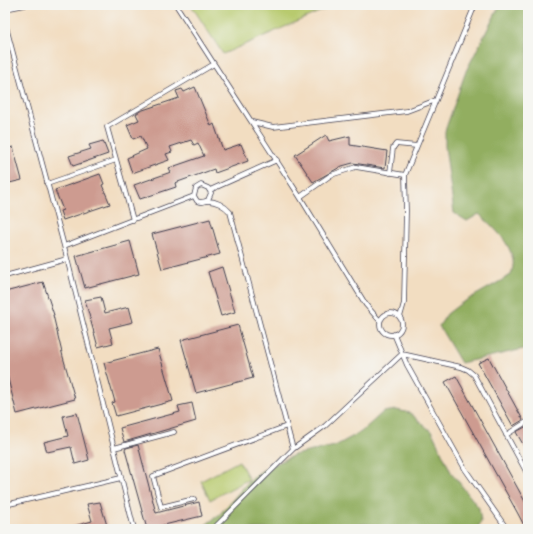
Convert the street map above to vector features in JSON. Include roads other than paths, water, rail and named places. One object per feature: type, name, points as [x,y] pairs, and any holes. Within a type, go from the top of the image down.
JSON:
[{"type":"lane","points":[[5,9],[25,5]]},
{"type":"lane","points":[[176,5],[300,196],[366,305],[380,321],[381,328],[390,335],[397,333],[402,328],[402,320],[400,317],[404,303],[406,175],[475,5]]},
{"type":"lane","points":[[5,23],[64,246],[134,529]]},
{"type":"lane","points":[[134,220],[107,127],[214,64]]},
{"type":"lane","points":[[252,122],[274,127],[407,111],[436,100]]},
{"type":"lane","points":[[390,173],[393,148],[396,144],[417,146]]},
{"type":"lane","points":[[48,184],[116,160]]},
{"type":"lane","points":[[210,190],[277,160]]},
{"type":"lane","points":[[300,196],[331,175],[356,167],[406,175]]},
{"type":"lane","points":[[208,200],[211,196],[210,190],[206,186],[200,185],[194,190],[194,196],[197,201],[208,200],[223,205],[230,212],[293,448]]},
{"type":"lane","points":[[64,246],[194,196]]},
{"type":"lane","points":[[5,276],[67,259]]},
{"type":"lane","points":[[380,321],[384,315],[391,313],[400,317]]},
{"type":"lane","points":[[394,334],[407,366],[465,469],[507,529]]},
{"type":"lane","points":[[402,354],[461,367],[474,375],[528,475]]},
{"type":"lane","points":[[213,529],[293,448],[325,426],[402,354]]},
{"type":"lane","points":[[506,435],[528,421]]},
{"type":"lane","points":[[194,499],[161,507],[153,476],[287,426]]},
{"type":"lane","points":[[114,448],[174,432]]},
{"type":"lane","points":[[5,505],[121,478]]}]
